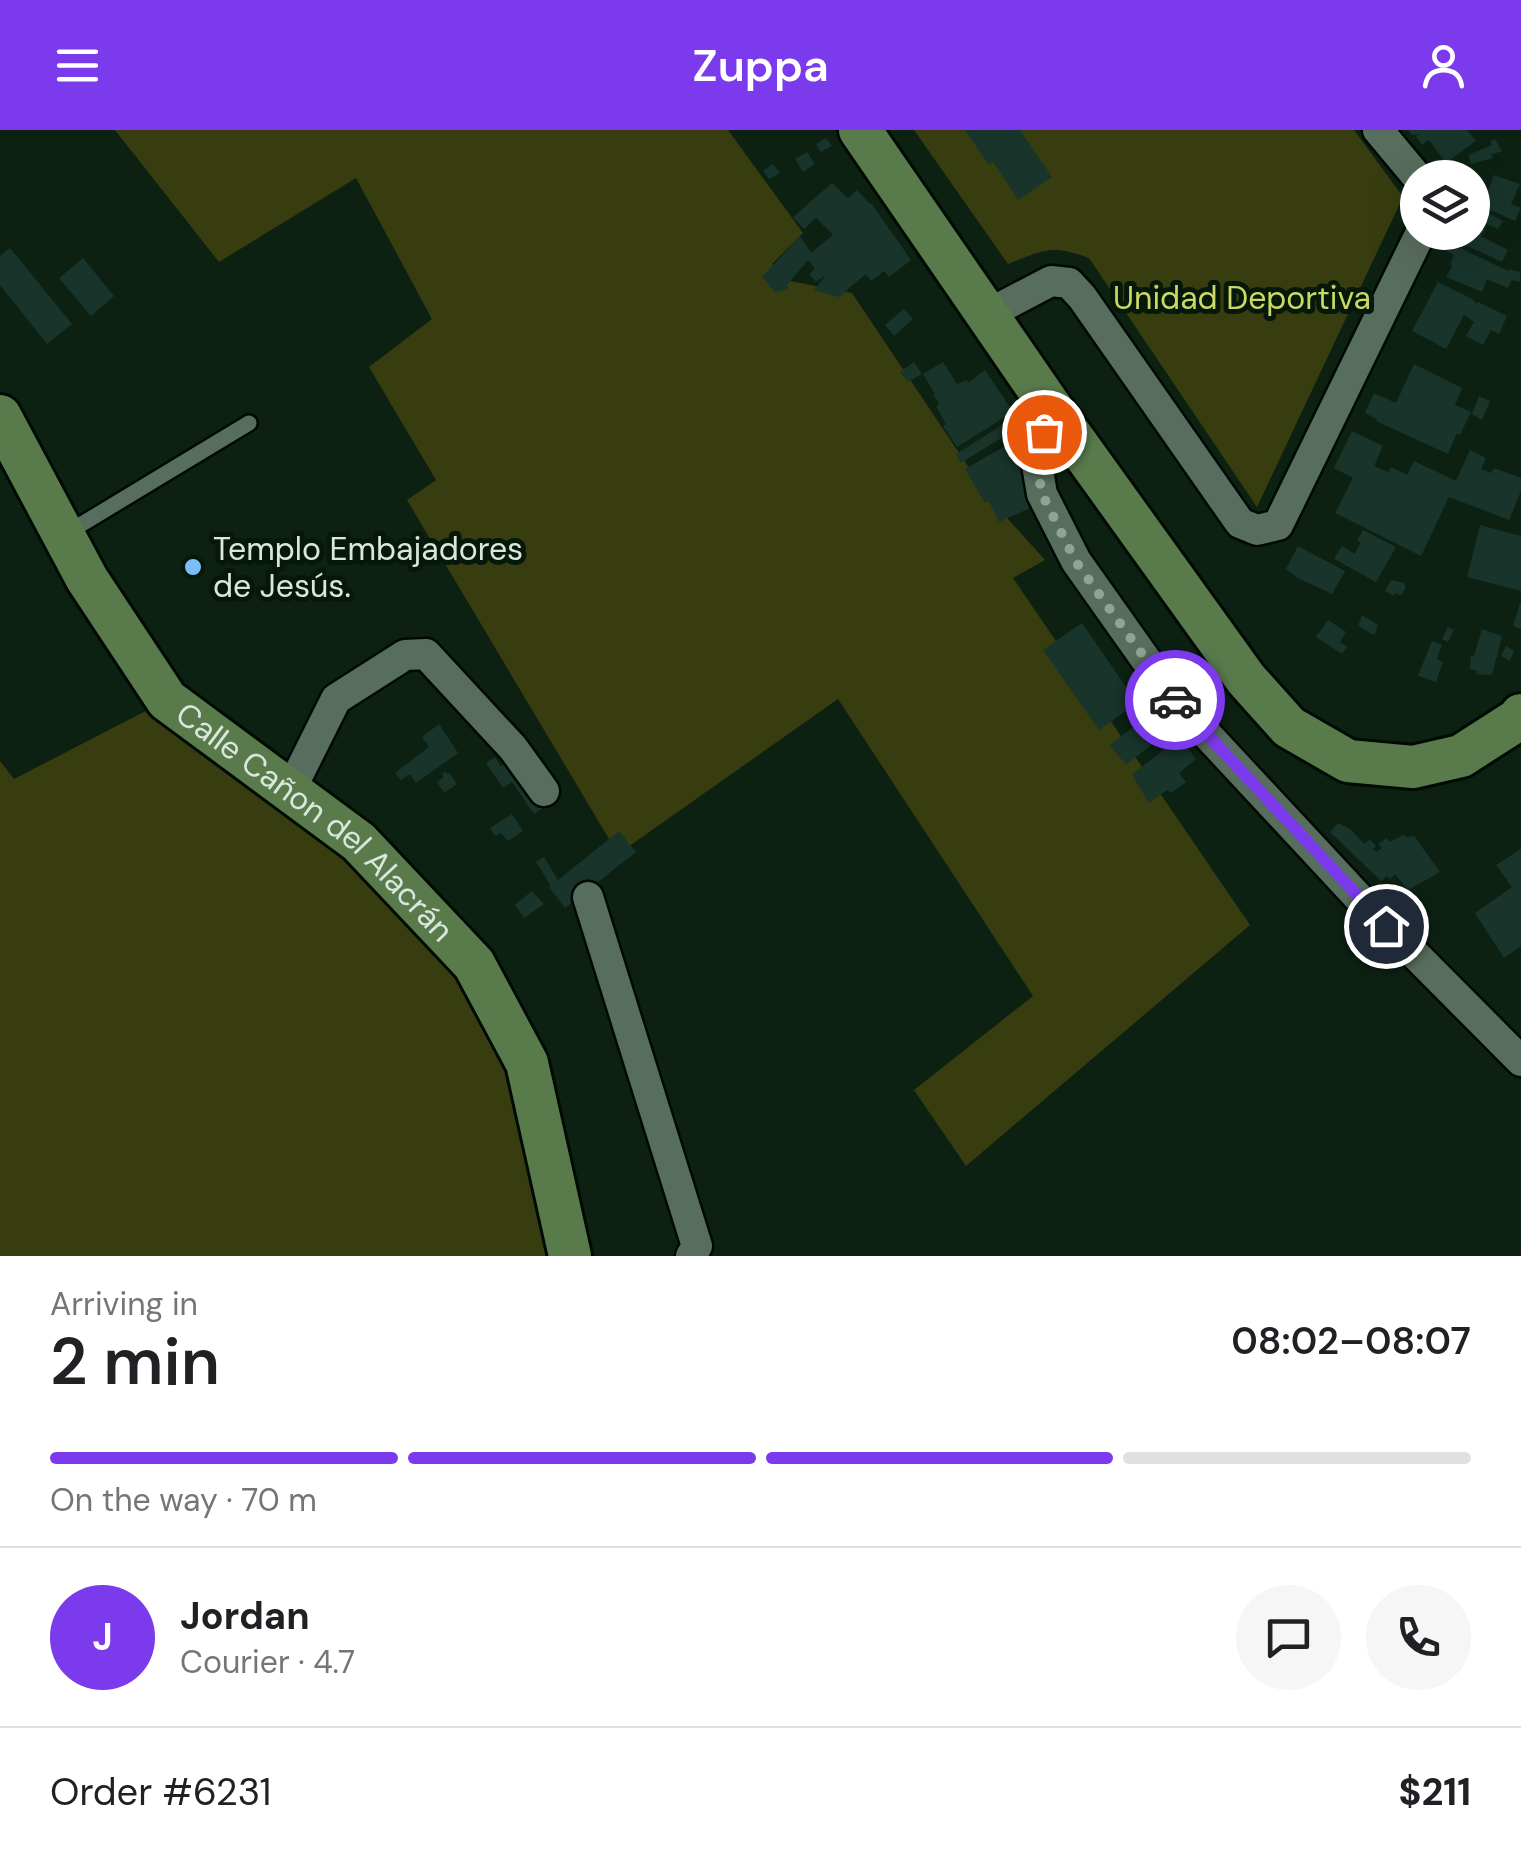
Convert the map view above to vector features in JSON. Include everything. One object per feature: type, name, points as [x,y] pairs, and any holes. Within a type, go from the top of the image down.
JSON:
[{"type":"main road","points":[[860,130],[1054,412],[1246,679],[1289,727],[1348,761],[1413,768],[1462,756],[1521,715]]},
{"type":"main road","name":"Calle Cañon del Alacrán","points":[[0,416],[87,579],[167,700],[359,842],[474,964],[527,1063],[570,1256]]},
{"type":"street","points":[[1378,130],[1403,160]]},
{"type":"street","points":[[988,314],[1051,282],[1068,283],[1082,297],[1240,524],[1257,530],[1278,525],[1411,250]]},
{"type":"street","points":[[1054,412],[1035,453],[1042,494],[1076,562],[1173,698],[1359,898],[1521,1061]]},
{"type":"street","points":[[290,792],[336,699],[405,654],[426,654],[513,748],[544,790]]},
{"type":"street","points":[[588,897],[696,1246],[691,1256]]},
{"type":"lane","points":[[64,536],[248,423]]},
{"type":"green space","points":[[115,130],[728,130],[803,233],[772,264],[785,280],[852,293],[990,499],[1045,560],[1013,578],[1250,925],[966,1166],[914,1090],[1033,996],[838,699],[618,854],[407,500],[436,480],[369,367],[432,319],[356,178],[219,262]]},
{"type":"green space","name":"Unidad Deportiva","points":[[914,130],[1354,130],[1400,193],[1400,203],[1257,507],[1089,258],[1048,250],[1008,264]]},
{"type":"green space","points":[[167,700],[474,964],[570,1256],[0,1256],[0,761],[14,779]]},
{"type":"building","points":[[965,130],[1020,130],[1052,177],[1018,200],[993,162],[989,165]]},
{"type":"building","points":[[1408,130],[1467,130],[1476,141],[1450,160],[1444,160],[1429,140],[1422,145],[1416,136],[1420,134],[1412,135]]},
{"type":"building","points":[[826,138],[832,146],[821,152],[816,144]]},
{"type":"building","points":[[1495,139],[1502,151],[1491,155],[1493,158],[1470,160],[1468,155],[1492,145],[1490,141]]},
{"type":"building","points":[[807,152],[815,164],[803,172],[795,159]]},
{"type":"building","points":[[773,164],[780,173],[769,179],[763,171]]},
{"type":"building","points":[[1494,175],[1520,184],[1511,204],[1521,208],[1515,221],[1490,210]]},
{"type":"building","points":[[832,183],[848,198],[857,190],[871,203],[911,260],[889,277],[884,271],[871,281],[866,274],[839,297],[814,290],[826,275],[816,282],[809,274],[815,269],[808,260],[787,285],[788,289],[775,292],[762,277],[800,236],[811,253],[833,235],[816,218],[804,229],[793,217]]},
{"type":"building","points":[[1490,214],[1503,221],[1498,229],[1490,225]]},
{"type":"building","points":[[1490,241],[1508,250],[1502,262],[1476,250],[1490,250]]},
{"type":"building","points":[[10,248],[72,324],[47,344],[0,285],[0,256]]},
{"type":"building","points":[[1464,250],[1508,271],[1520,272],[1520,282],[1512,280],[1508,288],[1487,279],[1482,292],[1446,277],[1454,255],[1447,251]]},
{"type":"building","points":[[83,258],[114,296],[91,316],[59,278]]},
{"type":"building","points":[[1438,282],[1507,316],[1499,334],[1491,330],[1483,345],[1466,336],[1474,322],[1464,315],[1446,349],[1412,331]]},
{"type":"building","points":[[904,309],[913,319],[894,336],[885,325]]},
{"type":"building","points":[[914,362],[922,374],[908,382],[900,372]]},
{"type":"building","points":[[943,362],[957,384],[967,380],[968,383],[985,370],[1013,412],[957,447],[943,426],[946,424],[936,406],[939,404],[923,374]]},
{"type":"building","points":[[1414,364],[1462,388],[1455,405],[1471,412],[1448,454],[1365,413],[1374,393],[1396,403]]},
{"type":"building","points":[[1479,396],[1490,401],[1482,420],[1472,414]]},
{"type":"building","points":[[1002,425],[1008,434],[961,463],[956,454]]},
{"type":"building","points":[[1352,431],[1383,446],[1374,466],[1388,472],[1391,467],[1407,475],[1414,461],[1456,481],[1470,450],[1486,458],[1481,469],[1491,473],[1494,468],[1521,478],[1521,491],[1509,520],[1449,497],[1421,556],[1335,513],[1353,478],[1334,468]]},
{"type":"building","points":[[1018,444],[1019,462],[1037,505],[999,522],[965,469],[1007,445]]},
{"type":"building","points":[[1480,525],[1521,536],[1521,591],[1467,577]]},
{"type":"building","points":[[1363,530],[1396,547],[1376,582],[1334,559],[1342,546],[1355,554]]},
{"type":"building","points":[[1298,546],[1345,571],[1332,594],[1286,569]]},
{"type":"building","points":[[1391,580],[1404,583],[1401,596],[1385,591]]},
{"type":"building","points":[[1521,603],[1521,629],[1513,626]]},
{"type":"building","points":[[1362,615],[1378,625],[1374,635],[1358,626]]},
{"type":"building","points":[[1328,620],[1346,632],[1340,642],[1347,647],[1342,654],[1316,637]]},
{"type":"building","points":[[1082,623],[1137,703],[1099,730],[1043,650]]},
{"type":"building","points":[[1448,627],[1454,630],[1448,642],[1442,639]]},
{"type":"building","points":[[1482,629],[1502,636],[1492,675],[1476,674],[1470,669],[1471,655],[1474,656]]},
{"type":"building","points":[[1432,641],[1442,645],[1437,659],[1443,662],[1436,682],[1418,676]]},
{"type":"building","points":[[1506,646],[1514,651],[1510,661],[1501,656]]},
{"type":"building","points":[[1156,710],[1171,729],[1126,765],[1110,745]]},
{"type":"building","points":[[439,724],[458,753],[416,783],[410,774],[401,780],[395,773],[429,747],[422,737]]},
{"type":"building","points":[[1179,737],[1196,759],[1179,773],[1186,782],[1149,803],[1132,775]]},
{"type":"building","points":[[498,754],[551,803],[534,814],[512,782],[503,788],[486,763],[495,757],[501,766],[505,764]]},
{"type":"building","points":[[445,771],[457,784],[444,793],[437,782]]},
{"type":"building","points":[[512,814],[523,831],[508,841],[501,833],[495,836],[490,828]]},
{"type":"building","points":[[1338,823],[1364,844],[1370,839],[1376,852],[1382,848],[1378,844],[1387,838],[1390,842],[1403,835],[1414,836],[1440,872],[1408,890],[1395,874],[1381,881],[1330,832]]},
{"type":"building","points":[[619,831],[636,852],[565,908],[536,862],[544,857],[558,880]]},
{"type":"building","points":[[1521,849],[1521,946],[1504,958],[1475,913],[1512,887],[1496,865]]},
{"type":"building","points":[[532,891],[544,904],[524,918],[515,905]]},
{"type":"way so far","points":[[1044,432],[1035,453],[1042,494],[1076,562],[1175,700]]},
{"type":"place","name":"Templo Embajadores de Jesús.","points":[[193,567]]},
{"type":"route","points":[[1175,700],[1386,926]]}]
